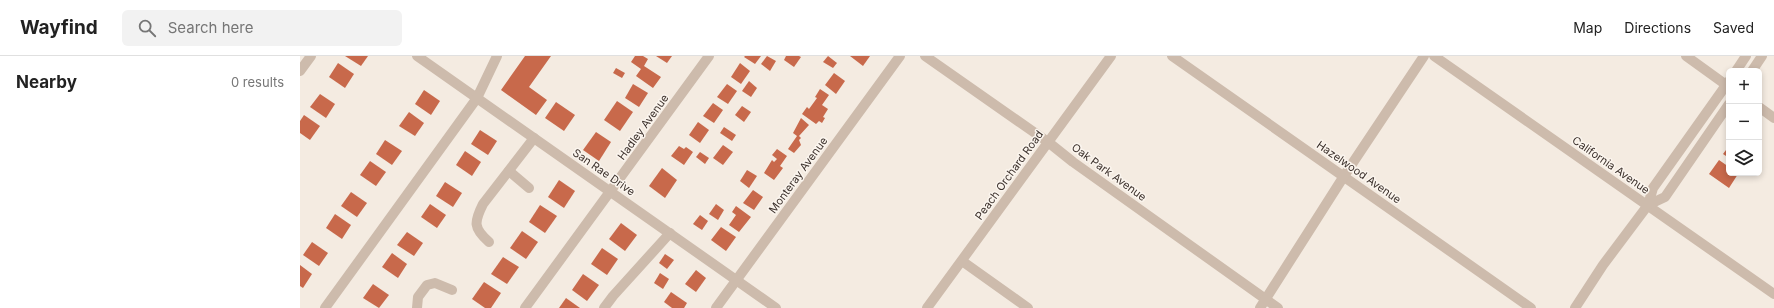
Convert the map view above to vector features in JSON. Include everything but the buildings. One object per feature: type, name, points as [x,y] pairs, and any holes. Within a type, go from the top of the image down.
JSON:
[{"type":"street","points":[[300,71],[311,56]]},
{"type":"street","name":"San Rae Drive","points":[[417,56],[776,308]]},
{"type":"street","points":[[325,308],[477,98],[496,56]]},
{"type":"street","name":"Hadley Avenue","points":[[525,308],[709,56]]},
{"type":"street","name":"Monteray Avenue","points":[[716,308],[900,56]]},
{"type":"street","name":"Oak Park Avenue","points":[[925,56],[1048,142],[1263,304],[1278,308]]},
{"type":"street","name":"Peach Orchard Road","points":[[927,308],[1111,56]]},
{"type":"street","name":"Hazelwood Avenue","points":[[1172,56],[1531,308]]},
{"type":"street","points":[[1263,304],[1344,176],[1424,56]]},
{"type":"street","name":"California Avenue","points":[[1434,56],[1774,294]]},
{"type":"street","points":[[1686,56],[1726,83]]},
{"type":"street","points":[[1738,68],[1746,56]]},
{"type":"street","points":[[1754,68],[1762,56]]},
{"type":"street","points":[[1574,308],[1603,265],[1648,205],[1653,188],[1726,87]]},
{"type":"street","points":[[1648,205],[1665,197],[1726,108]]},
{"type":"street","points":[[1762,109],[1774,118]]},
{"type":"street","points":[[489,242],[477,229],[477,215],[483,204],[534,138]]},
{"type":"street","points":[[509,171],[529,188]]},
{"type":"street","points":[[604,308],[670,233]]},
{"type":"street","points":[[962,261],[1028,308]]},
{"type":"street","points":[[417,308],[418,297],[427,285],[435,283],[452,290]]}]
